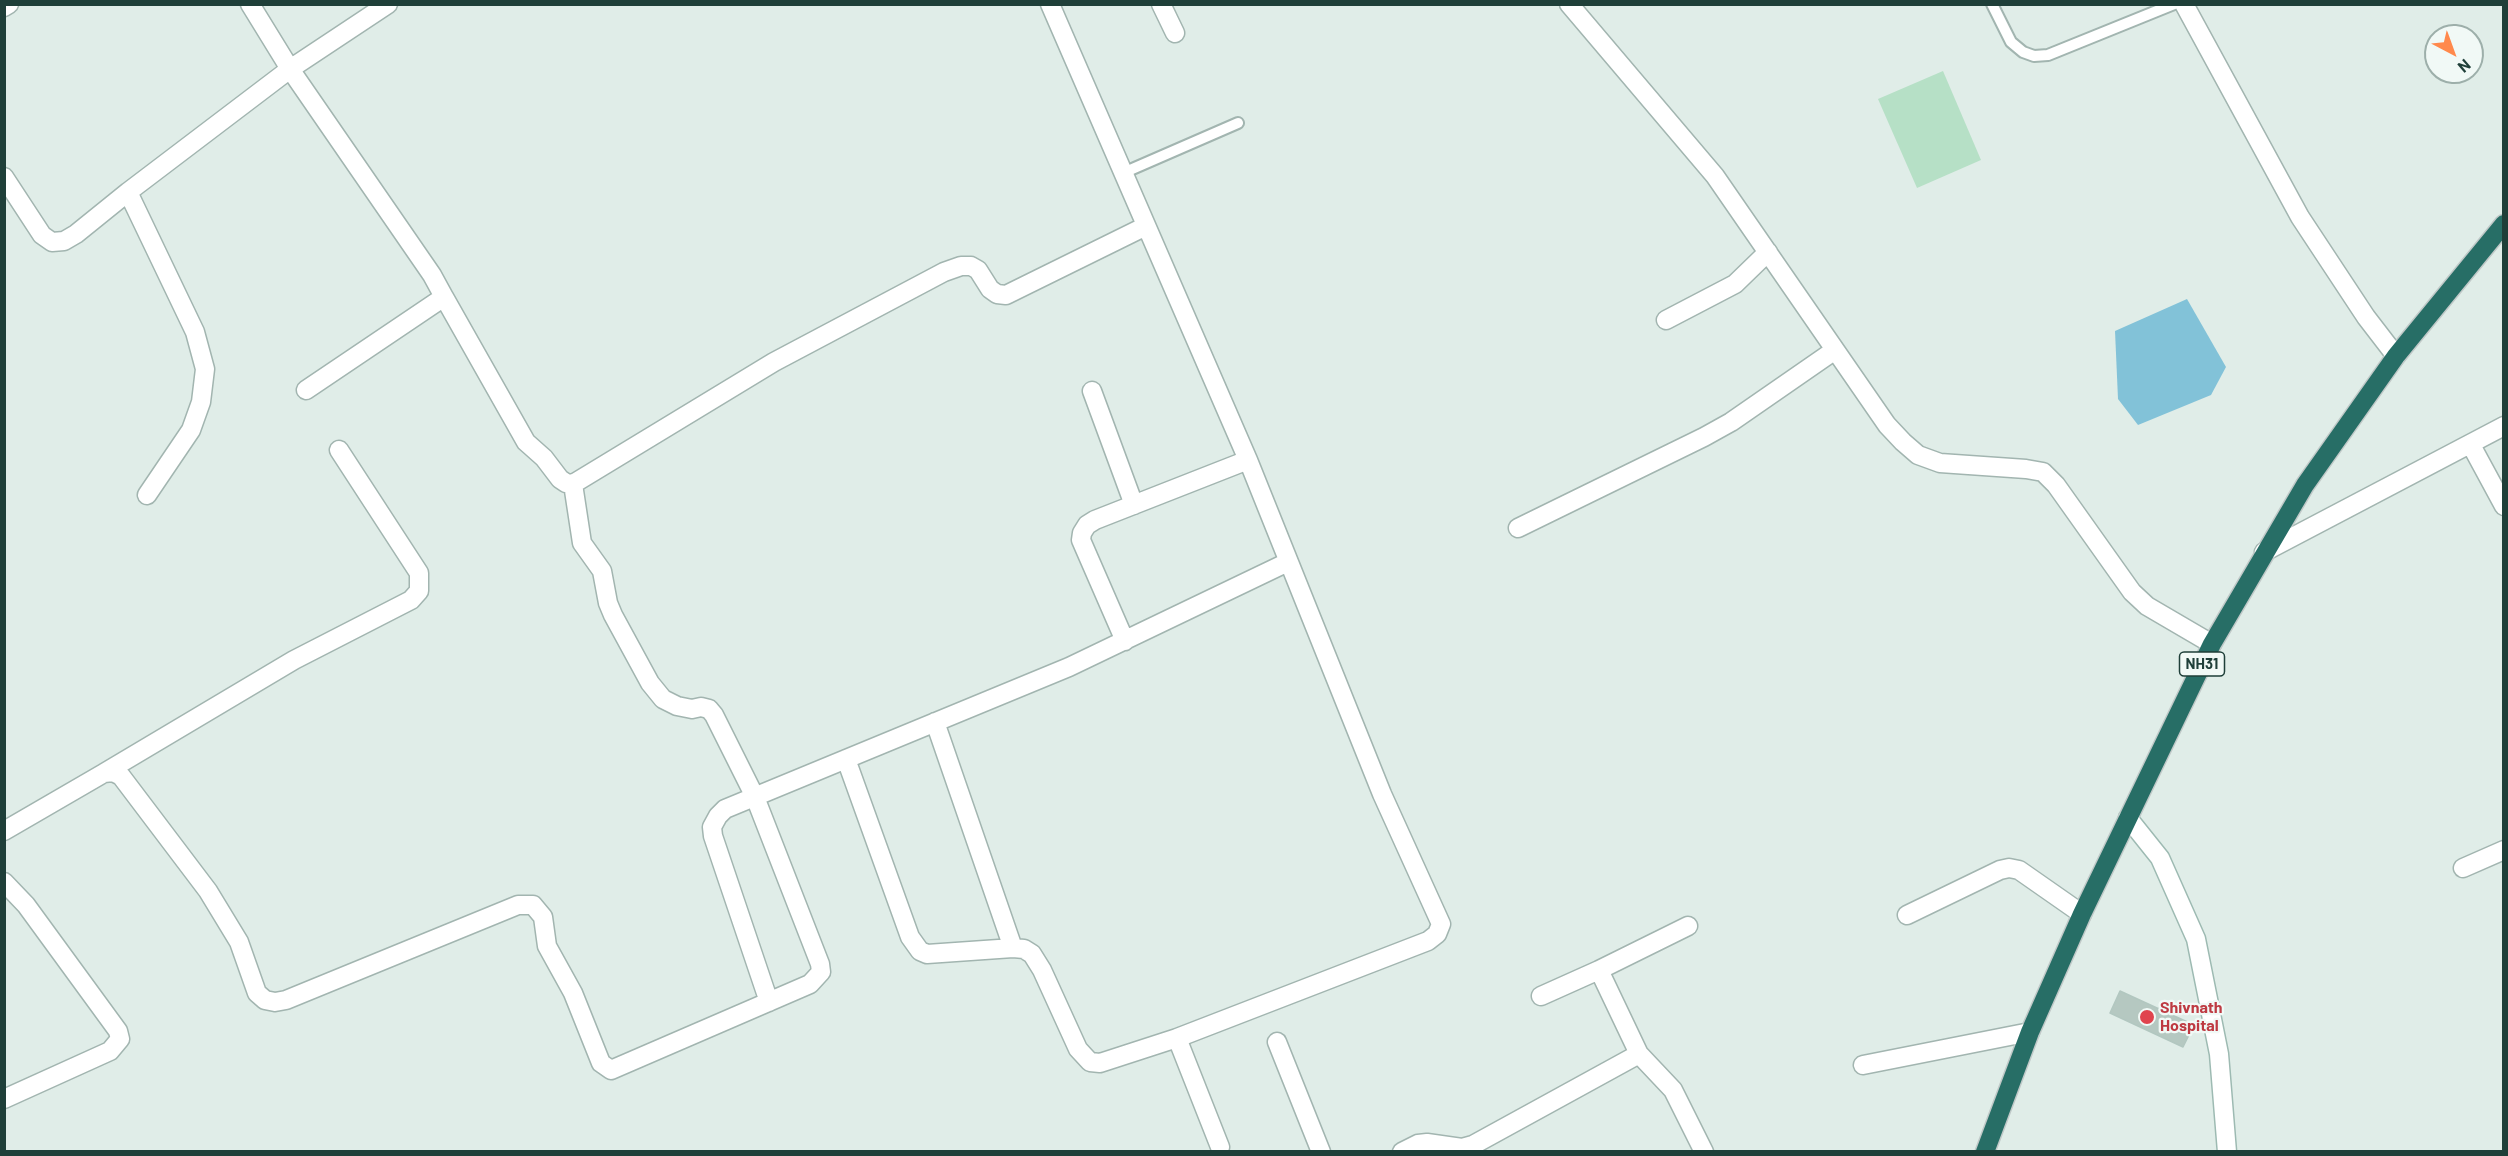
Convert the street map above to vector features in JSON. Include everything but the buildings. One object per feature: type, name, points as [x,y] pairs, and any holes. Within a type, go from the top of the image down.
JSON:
[{"type":"highway","name":"NH31","points":[[1985,1152],[2030,1032],[2082,914],[2212,644],[2264,552],[2306,485],[2396,356],[2504,224]]},
{"type":"street","points":[[4,7],[9,4]]},
{"type":"street","points":[[250,4],[290,69],[432,275],[526,442],[566,483],[573,484],[774,362],[944,272],[961,266],[971,266],[978,270],[990,289],[997,294],[1006,295],[1146,226]]},
{"type":"street","points":[[4,177],[42,235],[52,242],[64,241],[290,69],[388,4]]},
{"type":"street","points":[[846,759],[914,945],[927,954],[1024,949],[1037,961],[1078,1049],[1090,1062],[1100,1063],[1177,1038],[1428,941],[1437,934],[1441,924],[1378,784],[1248,460],[1050,4]]},
{"type":"street","points":[[1161,4],[1175,33]]},
{"type":"street","points":[[1569,4],[1715,176],[1887,425],[1918,455],[1940,463],[2043,472],[2056,484],[2132,592],[2147,606],[2212,644]]},
{"type":"street","points":[[2184,4],[2300,217],[2366,317],[2396,356]]},
{"type":"street","points":[[128,192],[195,332],[205,369],[201,402],[191,430],[147,495]]},
{"type":"street","points":[[1666,320],[1735,284],[1768,252]]},
{"type":"street","points":[[306,390],[444,297]]},
{"type":"street","points":[[1518,528],[1713,432],[1835,350]]},
{"type":"street","points":[[1092,391],[1134,505]]},
{"type":"street","points":[[2264,552],[2504,426]]},
{"type":"street","points":[[2471,445],[2504,506]]},
{"type":"street","points":[[4,831],[294,660],[411,600],[419,591],[418,573],[339,450]]},
{"type":"street","points":[[1125,642],[1082,540],[1082,532],[1095,520],[1248,460]]},
{"type":"street","points":[[104,773],[113,772],[121,776],[202,881],[239,942],[257,993],[265,1000],[275,1002],[286,1000],[526,904],[539,910],[543,917],[550,955],[573,993],[601,1063],[611,1070],[810,984],[821,972],[820,964],[755,797],[709,709],[677,706],[663,699],[650,683],[611,609],[602,571],[582,543],[573,484]]},
{"type":"street","points":[[769,1002],[713,836],[712,827],[718,816],[725,810],[1125,642],[1288,562]]},
{"type":"street","points":[[935,722],[1013,948]]},
{"type":"street","points":[[2128,818],[2160,858],[2196,939],[2219,1054],[2227,1152]]},
{"type":"street","points":[[2463,868],[2504,850]]},
{"type":"street","points":[[1907,915],[2000,870],[2009,868],[2019,870],[2082,914]]},
{"type":"street","points":[[4,882],[26,905],[118,1031],[120,1039],[110,1051],[4,1099]]},
{"type":"street","points":[[1541,996],[1688,926]]},
{"type":"street","points":[[1599,970],[1638,1054],[1672,1090],[1704,1152]]},
{"type":"street","points":[[1863,1065],[2030,1032]]},
{"type":"street","points":[[1177,1038],[1217,1150]]},
{"type":"street","points":[[1277,1042],[1322,1152]]},
{"type":"street","points":[[1402,1152],[1426,1143],[1462,1148],[1473,1145],[1638,1054]]},
{"type":"lane","points":[[1992,4],[2012,42],[2023,52],[2034,56],[2048,55],[2175,4]]},
{"type":"lane","points":[[1123,173],[1238,123]]},
{"type":"green space","points":[[1943,71],[1981,160],[1917,188],[1878,99]]},
{"type":"water","points":[[2187,299],[2226,367],[2211,395],[2138,425],[2118,399],[2115,331]]},
{"type":"place","name":"Shivnath Hospital","points":[[2147,1017]]}]
